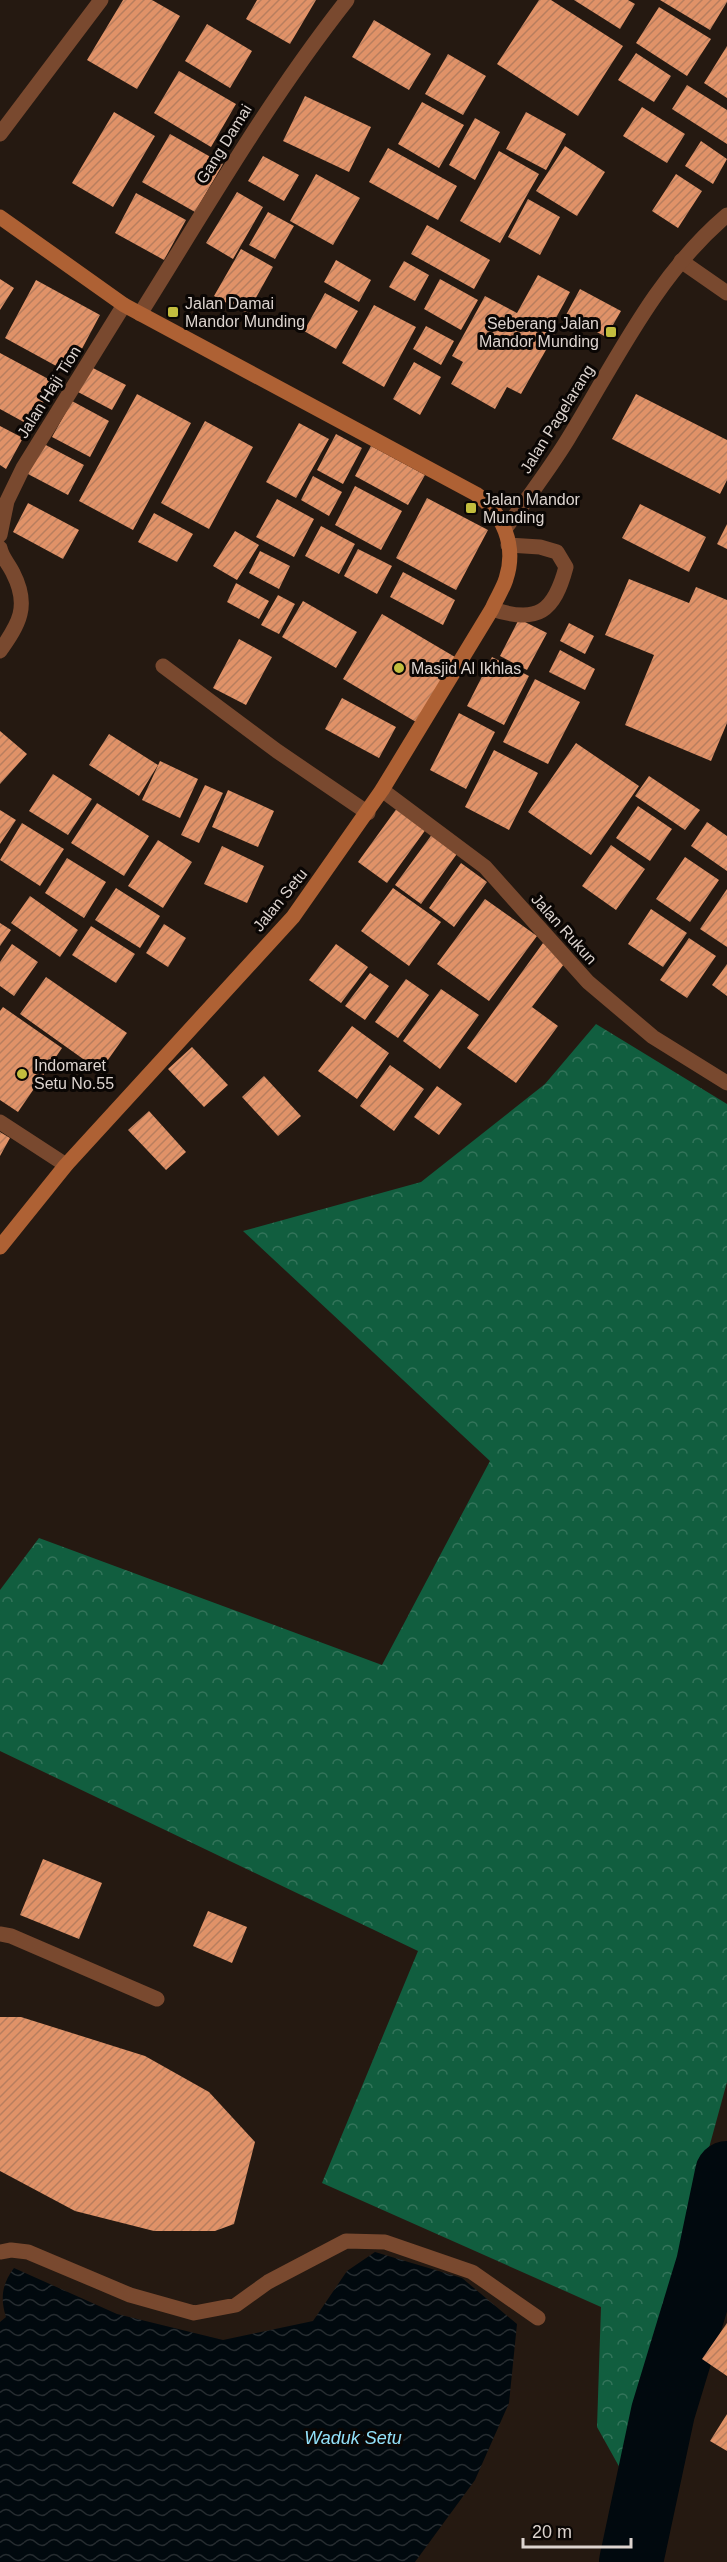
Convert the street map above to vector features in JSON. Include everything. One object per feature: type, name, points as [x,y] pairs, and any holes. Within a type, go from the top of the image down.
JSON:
[{"type":"main road","points":[[0,217],[124,305],[476,495],[495,510],[505,529]]},
{"type":"main road","name":"Jalan Setu","points":[[0,1247],[66,1165],[293,917],[368,813],[492,609],[508,571],[508,545],[505,529]]},
{"type":"street","points":[[0,134],[101,0]]},
{"type":"street","name":"Gang Damai","points":[[140,314],[259,120],[311,46],[347,0]]},
{"type":"street","name":"Jalan Pagelarang","points":[[505,529],[547,473],[624,342],[681,261],[695,244],[727,215]]},
{"type":"street","points":[[681,261],[727,292]]},
{"type":"street","name":"Jalan Haji Tion","points":[[0,535],[7,501],[23,468],[124,305]]},
{"type":"street","points":[[492,609],[510,615],[532,614],[549,608],[559,592],[566,567],[557,552],[540,547],[508,545]]},
{"type":"street","points":[[0,548],[20,587],[22,604],[18,624],[0,651]]},
{"type":"street","points":[[163,666],[277,751],[368,813]]},
{"type":"street","name":"Jalan Rukun","points":[[382,790],[485,867],[588,982],[653,1037],[727,1083]]},
{"type":"street","points":[[0,1122],[66,1165]]},
{"type":"street","points":[[0,1934],[11,1936],[157,1999]]},
{"type":"street","points":[[0,2252],[12,2250],[28,2252],[130,2295],[194,2313],[236,2305],[268,2282],[346,2241],[385,2242],[472,2272],[538,2318]]},
{"type":"green space","points":[[596,1024],[727,1104],[727,2082],[621,2470],[597,2427],[601,2307],[322,2183],[418,1951],[0,1751],[0,1590],[39,1538],[382,1665],[490,1461],[243,1231],[421,1182],[545,1084]]},
{"type":"water","name":"Waduk Setu","points":[[375,2252],[462,2278],[517,2324],[509,2403],[475,2480],[415,2562],[0,2562],[0,2322],[6,2317],[3,2297],[7,2280],[14,2268],[117,2314],[223,2340],[313,2321],[347,2271]]},
{"type":"building","points":[[123,0],[152,0],[180,16],[137,89],[87,60]]},
{"type":"building","points":[[257,0],[316,0],[290,44],[246,19]]},
{"type":"building","points":[[539,0],[551,0],[623,46],[578,116],[497,64]]},
{"type":"building","points":[[574,0],[628,0],[635,4],[620,29]]},
{"type":"building","points":[[660,0],[727,0],[727,2],[710,30]]},
{"type":"building","points":[[659,7],[711,39],[687,76],[636,43]]},
{"type":"building","points":[[374,20],[431,54],[409,90],[352,57]]},
{"type":"building","points":[[207,24],[252,51],[230,88],[185,61]]},
{"type":"building","points":[[727,46],[727,98],[704,83]]},
{"type":"building","points":[[636,53],[671,76],[654,102],[618,80]]},
{"type":"building","points":[[448,54],[486,76],[463,115],[425,94]]},
{"type":"building","points":[[179,71],[236,104],[211,147],[154,113]]},
{"type":"building","points":[[687,85],[727,110],[727,144],[672,109]]},
{"type":"building","points":[[305,96],[371,127],[349,172],[283,141]]},
{"type":"building","points":[[422,102],[464,125],[439,168],[398,144]]},
{"type":"building","points":[[642,107],[685,134],[667,163],[623,136]]},
{"type":"building","points":[[114,112],[155,136],[113,207],[72,183]]},
{"type":"building","points":[[526,112],[566,134],[546,170],[506,149]]},
{"type":"building","points":[[475,118],[500,132],[475,180],[449,165]]},
{"type":"building","points":[[170,134],[223,164],[195,212],[142,182]]},
{"type":"building","points":[[701,141],[727,159],[713,184],[685,166]]},
{"type":"building","points":[[565,146],[605,172],[577,216],[536,191]]},
{"type":"building","points":[[388,148],[457,186],[438,220],[369,182]]},
{"type":"building","points":[[499,151],[539,174],[500,243],[460,221]]},
{"type":"building","points":[[263,156],[299,175],[284,201],[248,181]]},
{"type":"building","points":[[316,174],[360,198],[333,245],[290,221]]},
{"type":"building","points":[[676,174],[702,191],[678,228],[652,211]]},
{"type":"building","points":[[237,192],[263,207],[233,259],[206,243]]},
{"type":"building","points":[[136,193],[186,220],[164,260],[115,233]]},
{"type":"building","points":[[528,199],[560,217],[540,255],[508,237]]},
{"type":"building","points":[[268,212],[294,226],[275,259],[249,245]]},
{"type":"building","points":[[427,225],[490,260],[474,289],[411,254]]},
{"type":"building","points":[[241,249],[273,267],[247,314],[214,296]]},
{"type":"building","points":[[336,260],[371,280],[359,302],[324,282]]},
{"type":"building","points":[[404,261],[429,275],[415,301],[389,287]]},
{"type":"building","points":[[538,275],[570,292],[549,331],[555,334],[521,394],[507,387],[495,409],[451,384],[463,362],[452,356],[485,296],[517,313]]},
{"type":"building","points":[[0,279],[14,288],[0,310]]},
{"type":"building","points":[[440,279],[478,300],[461,330],[424,309]]},
{"type":"building","points":[[36,280],[100,315],[69,373],[5,338]]},
{"type":"building","points":[[580,289],[621,311],[606,337],[566,315]]},
{"type":"building","points":[[325,293],[358,311],[336,349],[304,331]]},
{"type":"building","points":[[374,305],[416,327],[384,387],[342,363]]},
{"type":"building","points":[[426,326],[454,341],[441,365],[413,349]]},
{"type":"building","points":[[0,353],[54,382],[31,426],[0,409]]},
{"type":"building","points":[[414,362],[441,377],[420,415],[393,399]]},
{"type":"building","points":[[91,367],[126,385],[112,410],[78,392]]},
{"type":"building","points":[[137,394],[191,423],[133,530],[79,501]]},
{"type":"building","points":[[636,394],[727,440],[727,480],[720,494],[612,439]]},
{"type":"building","points":[[72,401],[109,421],[90,457],[52,437]]},
{"type":"building","points":[[205,421],[253,447],[209,529],[161,503]]},
{"type":"building","points":[[299,423],[329,439],[296,498],[266,482]]},
{"type":"building","points":[[0,426],[23,438],[6,469],[0,465]]},
{"type":"building","points":[[336,434],[362,448],[343,484],[317,470]]},
{"type":"building","points":[[42,443],[84,465],[68,495],[26,473]]},
{"type":"building","points":[[371,446],[425,475],[408,505],[355,476]]},
{"type":"building","points":[[313,476],[342,492],[329,516],[301,500]]},
{"type":"building","points":[[355,486],[402,511],[381,550],[335,525]]},
{"type":"building","points":[[427,498],[488,530],[456,590],[396,558]]},
{"type":"building","points":[[277,499],[314,519],[294,557],[256,537]]},
{"type":"building","points":[[28,503],[79,530],[63,559],[13,532]]},
{"type":"building","points":[[640,504],[706,537],[689,572],[622,538]]},
{"type":"building","points":[[154,513],[193,534],[177,562],[138,542]]},
{"type":"building","points":[[727,524],[727,549],[717,544]]},
{"type":"building","points":[[321,526],[355,544],[339,574],[305,556]]},
{"type":"building","points":[[235,531],[259,545],[237,580],[213,566]]},
{"type":"building","points":[[358,549],[392,566],[377,594],[344,576]]},
{"type":"building","points":[[260,551],[290,566],[279,589],[249,573]]},
{"type":"building","points":[[403,572],[455,600],[443,625],[390,597]]},
{"type":"building","points":[[629,579],[689,603],[696,587],[727,600],[727,723],[711,761],[625,725],[654,655],[605,635]]},
{"type":"building","points":[[236,583],[269,601],[259,619],[227,602]]},
{"type":"building","points":[[278,595],[295,604],[279,634],[261,625]]},
{"type":"building","points":[[303,601],[357,632],[336,668],[282,637]]},
{"type":"building","name":"Masjid Al Ikhlas","points":[[382,614],[455,657],[416,722],[343,679]]},
{"type":"building","points":[[519,619],[547,633],[527,670],[500,656]]},
{"type":"building","points":[[569,623],[594,636],[585,654],[560,641]]},
{"type":"building","points":[[239,639],[272,657],[246,705],[213,688]]},
{"type":"building","points":[[560,650],[595,669],[585,690],[549,672]]},
{"type":"building","points":[[492,657],[529,676],[504,725],[467,706]]},
{"type":"building","points":[[535,679],[580,702],[548,764],[503,742]]},
{"type":"building","points":[[342,698],[396,727],[379,758],[325,729]]},
{"type":"building","points":[[459,713],[495,732],[466,789],[430,770]]},
{"type":"building","points":[[0,731],[27,754],[0,784]]},
{"type":"building","points":[[109,734],[158,765],[139,796],[89,765]]},
{"type":"building","points":[[576,743],[639,786],[591,855],[528,812]]},
{"type":"building","points":[[494,750],[538,773],[509,830],[465,807]]},
{"type":"building","points":[[160,761],[198,779],[180,818],[142,800]]},
{"type":"building","points":[[53,774],[92,799],[68,835],[29,811]]},
{"type":"building","points":[[649,776],[700,810],[685,830],[635,796]]},
{"type":"building","points":[[205,785],[223,793],[199,843],[181,835]]},
{"type":"building","points":[[228,790],[274,811],[258,847],[212,827]]},
{"type":"building","points":[[97,803],[149,836],[124,876],[71,843]]},
{"type":"building","points":[[400,804],[429,825],[387,883],[358,862]]},
{"type":"building","points":[[638,806],[672,829],[650,861],[616,838]]},
{"type":"building","points":[[0,810],[16,820],[0,844]]},
{"type":"building","points":[[707,822],[727,836],[727,871],[691,846]]},
{"type":"building","points":[[22,823],[64,849],[40,886],[0,860]]},
{"type":"building","points":[[433,833],[459,851],[421,904],[395,885]]},
{"type":"building","points":[[158,840],[192,862],[163,908],[128,886]]},
{"type":"building","points":[[611,845],[645,869],[616,910],[582,886]]},
{"type":"building","points":[[222,846],[264,866],[247,903],[204,884]]},
{"type":"building","points":[[685,857],[719,880],[690,922],[656,899]]},
{"type":"building","points":[[67,858],[106,882],[84,918],[45,893]]},
{"type":"building","points":[[461,863],[487,882],[454,927],[429,908]]},
{"type":"building","points":[[116,888],[160,916],[140,948],[95,920]]},
{"type":"building","points":[[393,888],[441,922],[409,966],[361,931]]},
{"type":"building","points":[[727,889],[727,947],[700,929]]},
{"type":"building","points":[[30,896],[78,930],[60,957],[11,923]]},
{"type":"building","points":[[485,899],[537,936],[489,1001],[437,964]]},
{"type":"building","points":[[651,909],[687,933],[663,967],[628,944]]},
{"type":"building","points":[[0,923],[11,930],[0,946]]},
{"type":"building","points":[[164,924],[186,938],[168,967],[146,953]]},
{"type":"building","points":[[91,926],[135,954],[116,983],[72,955]]},
{"type":"building","points":[[689,938],[716,956],[687,998],[660,980]]},
{"type":"building","points":[[543,943],[567,960],[532,1007],[558,1026],[516,1083],[467,1048]]},
{"type":"building","points":[[12,944],[38,962],[14,996],[0,986],[0,962]]},
{"type":"building","points":[[336,944],[368,967],[341,1003],[309,980]]},
{"type":"building","points":[[727,964],[727,996],[712,985]]},
{"type":"building","points":[[370,973],[389,986],[365,1020],[345,1006]]},
{"type":"building","points":[[46,977],[127,1033],[100,1071],[20,1014]]},
{"type":"building","points":[[406,979],[429,995],[398,1038],[375,1022]]},
{"type":"building","points":[[441,989],[479,1015],[440,1069],[403,1041]]},
{"type":"building","name":"Indomaret Setu No.55","points":[[3,1007],[62,1048],[18,1112],[0,1100],[0,1011]]},
{"type":"building","points":[[352,1026],[389,1053],[357,1099],[318,1071]]},
{"type":"building","points":[[192,1047],[228,1085],[204,1107],[168,1069]]},
{"type":"building","points":[[390,1065],[424,1089],[394,1131],[360,1106]]},
{"type":"building","points":[[264,1076],[301,1116],[278,1136],[242,1097]]},
{"type":"building","points":[[437,1086],[462,1104],[439,1135],[414,1117]]},
{"type":"building","points":[[149,1111],[186,1152],[166,1170],[128,1130]]},
{"type":"building","points":[[0,1132],[10,1138],[0,1156]]},
{"type":"building","points":[[43,1859],[102,1883],[79,1939],[20,1915]]},
{"type":"building","points":[[208,1911],[247,1927],[232,1963],[193,1946]]},
{"type":"building","points":[[0,2017],[21,2017],[145,2056],[209,2092],[255,2142],[234,2224],[215,2231],[154,2231],[75,2211],[0,2171]]},
{"type":"building","points":[[727,2323],[727,2376],[702,2359]]},
{"type":"building","points":[[727,2414],[727,2451],[710,2441]]},
{"type":"waterway","points":[[631,2562],[663,2412],[708,2264],[727,2173]]},
{"type":"place","name":"Jalan Damai Mandor Munding","points":[[173,312]]},
{"type":"place","name":"Seberang Jalan Mandor Munding","points":[[611,332]]},
{"type":"place","name":"Jalan Mandor Munding","points":[[471,508]]},
{"type":"place","name":"Masjid Al Ikhlas","points":[[399,668]]},
{"type":"place","name":"Indomaret Setu No.55","points":[[22,1074]]}]
